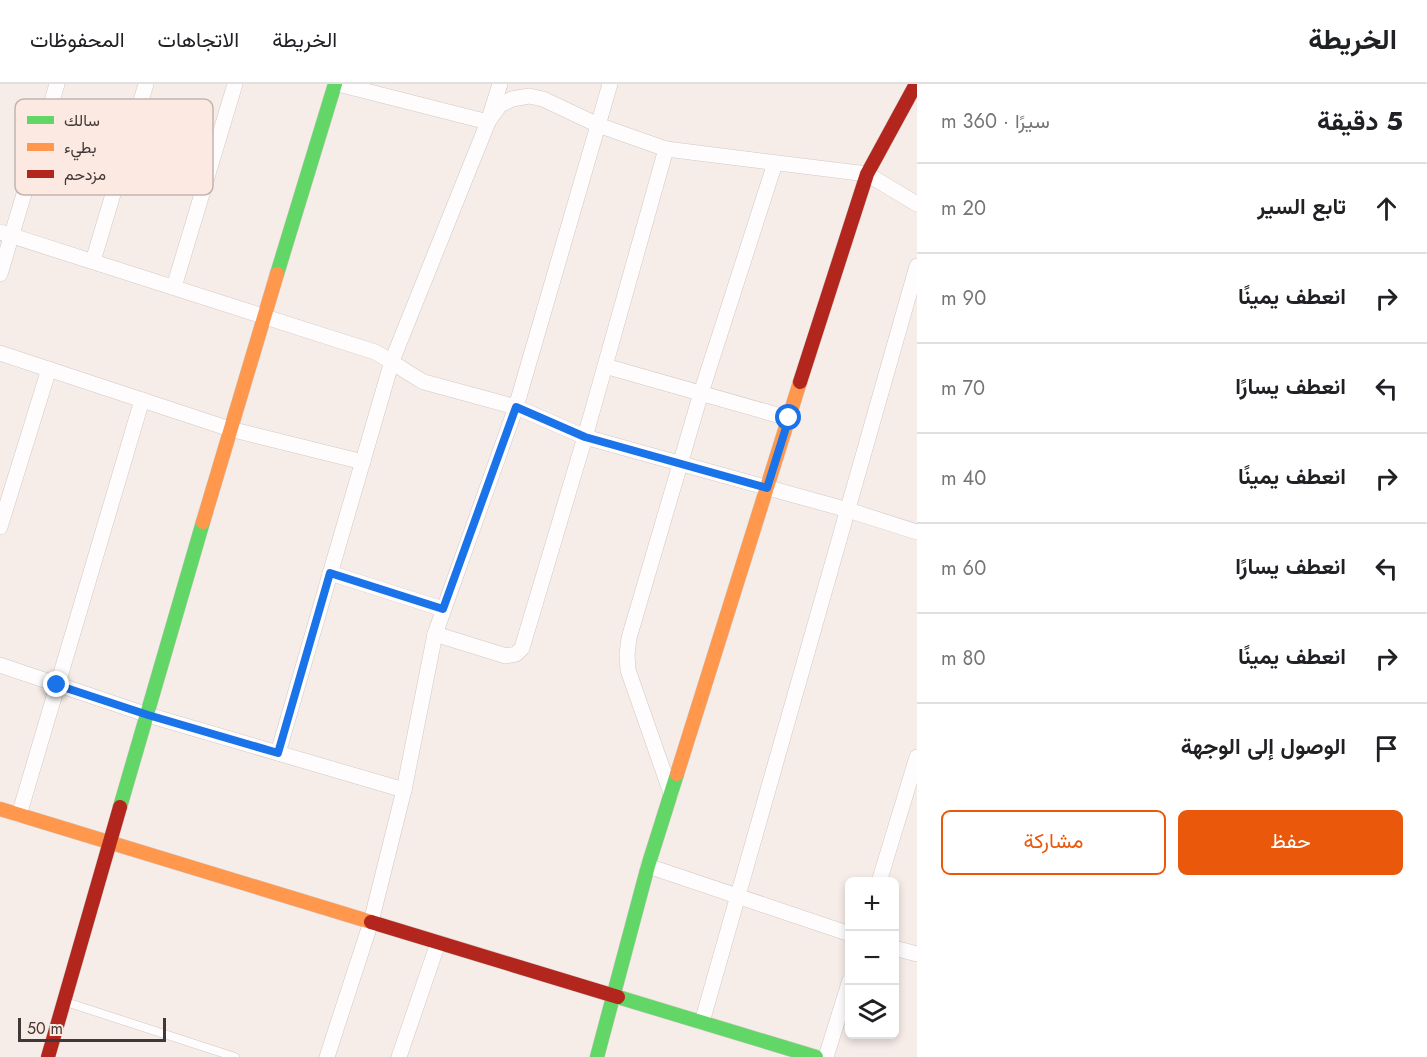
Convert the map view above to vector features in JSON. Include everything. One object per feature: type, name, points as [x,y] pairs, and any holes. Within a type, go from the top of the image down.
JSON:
[{"type":"street","points":[[52,99],[57,84]]},
{"type":"street","points":[[142,99],[146,84]]},
{"type":"street","points":[[213,157],[235,84]]},
{"type":"street","points":[[48,1057],[230,429],[336,84],[488,122]]},
{"type":"street","points":[[278,753],[392,361],[488,122],[500,84]]},
{"type":"street","points":[[332,1056],[371,922],[404,789],[435,634],[516,407],[610,84]]},
{"type":"street","points":[[597,1057],[648,866],[867,174],[916,84]]},
{"type":"street","points":[[488,122],[500,105],[512,99],[529,96],[543,99],[598,125],[666,149],[867,174],[917,204]]},
{"type":"street","points":[[435,634],[506,656],[516,654],[522,648],[585,437],[666,149]]},
{"type":"street","points":[[671,793],[628,670],[629,638],[701,393],[775,162]]},
{"type":"street","points":[[0,274],[6,234],[19,195]]},
{"type":"street","points":[[93,261],[113,195]]},
{"type":"street","points":[[174,287],[202,195]]},
{"type":"street","points":[[6,234],[375,352],[424,382],[516,407],[585,437],[848,510],[917,532]]},
{"type":"street","points":[[702,1022],[917,266]]},
{"type":"street","points":[[0,353],[230,429],[363,462]]},
{"type":"street","points":[[605,366],[789,418]]},
{"type":"street","points":[[0,527],[49,369]]},
{"type":"street","points":[[19,815],[142,400]]},
{"type":"street","points":[[330,573],[443,609]]},
{"type":"street","points":[[0,666],[148,715],[404,789]]},
{"type":"street","points":[[881,877],[917,757]]},
{"type":"street","points":[[0,809],[816,1057]]},
{"type":"street","points":[[648,866],[845,933]]},
{"type":"street","points":[[399,1057],[438,943]]},
{"type":"street","points":[[899,949],[917,954]]},
{"type":"street","points":[[826,1057],[848,985]]},
{"type":"lane","points":[[64,1001],[236,1057]]},
{"type":"traffic: fast","points":[[277,274],[335,84]]},
{"type":"traffic: fast","points":[[120,807],[203,522]]},
{"type":"traffic: fast","points":[[597,1057],[648,866],[677,774]]},
{"type":"traffic: fast","points":[[618,997],[816,1057]]},
{"type":"traffic: slow","points":[[203,522],[277,274]]},
{"type":"traffic: slow","points":[[677,774],[800,382]]},
{"type":"traffic: slow","points":[[0,809],[371,922]]},
{"type":"traffic: jam","points":[[800,382],[867,174],[916,84]]},
{"type":"traffic: jam","points":[[48,1057],[120,807]]},
{"type":"traffic: jam","points":[[371,922],[618,997]]},
{"type":"route","points":[[57,685],[148,715],[278,753],[330,573],[443,609],[516,407],[585,437],[767,488],[789,418]]}]
